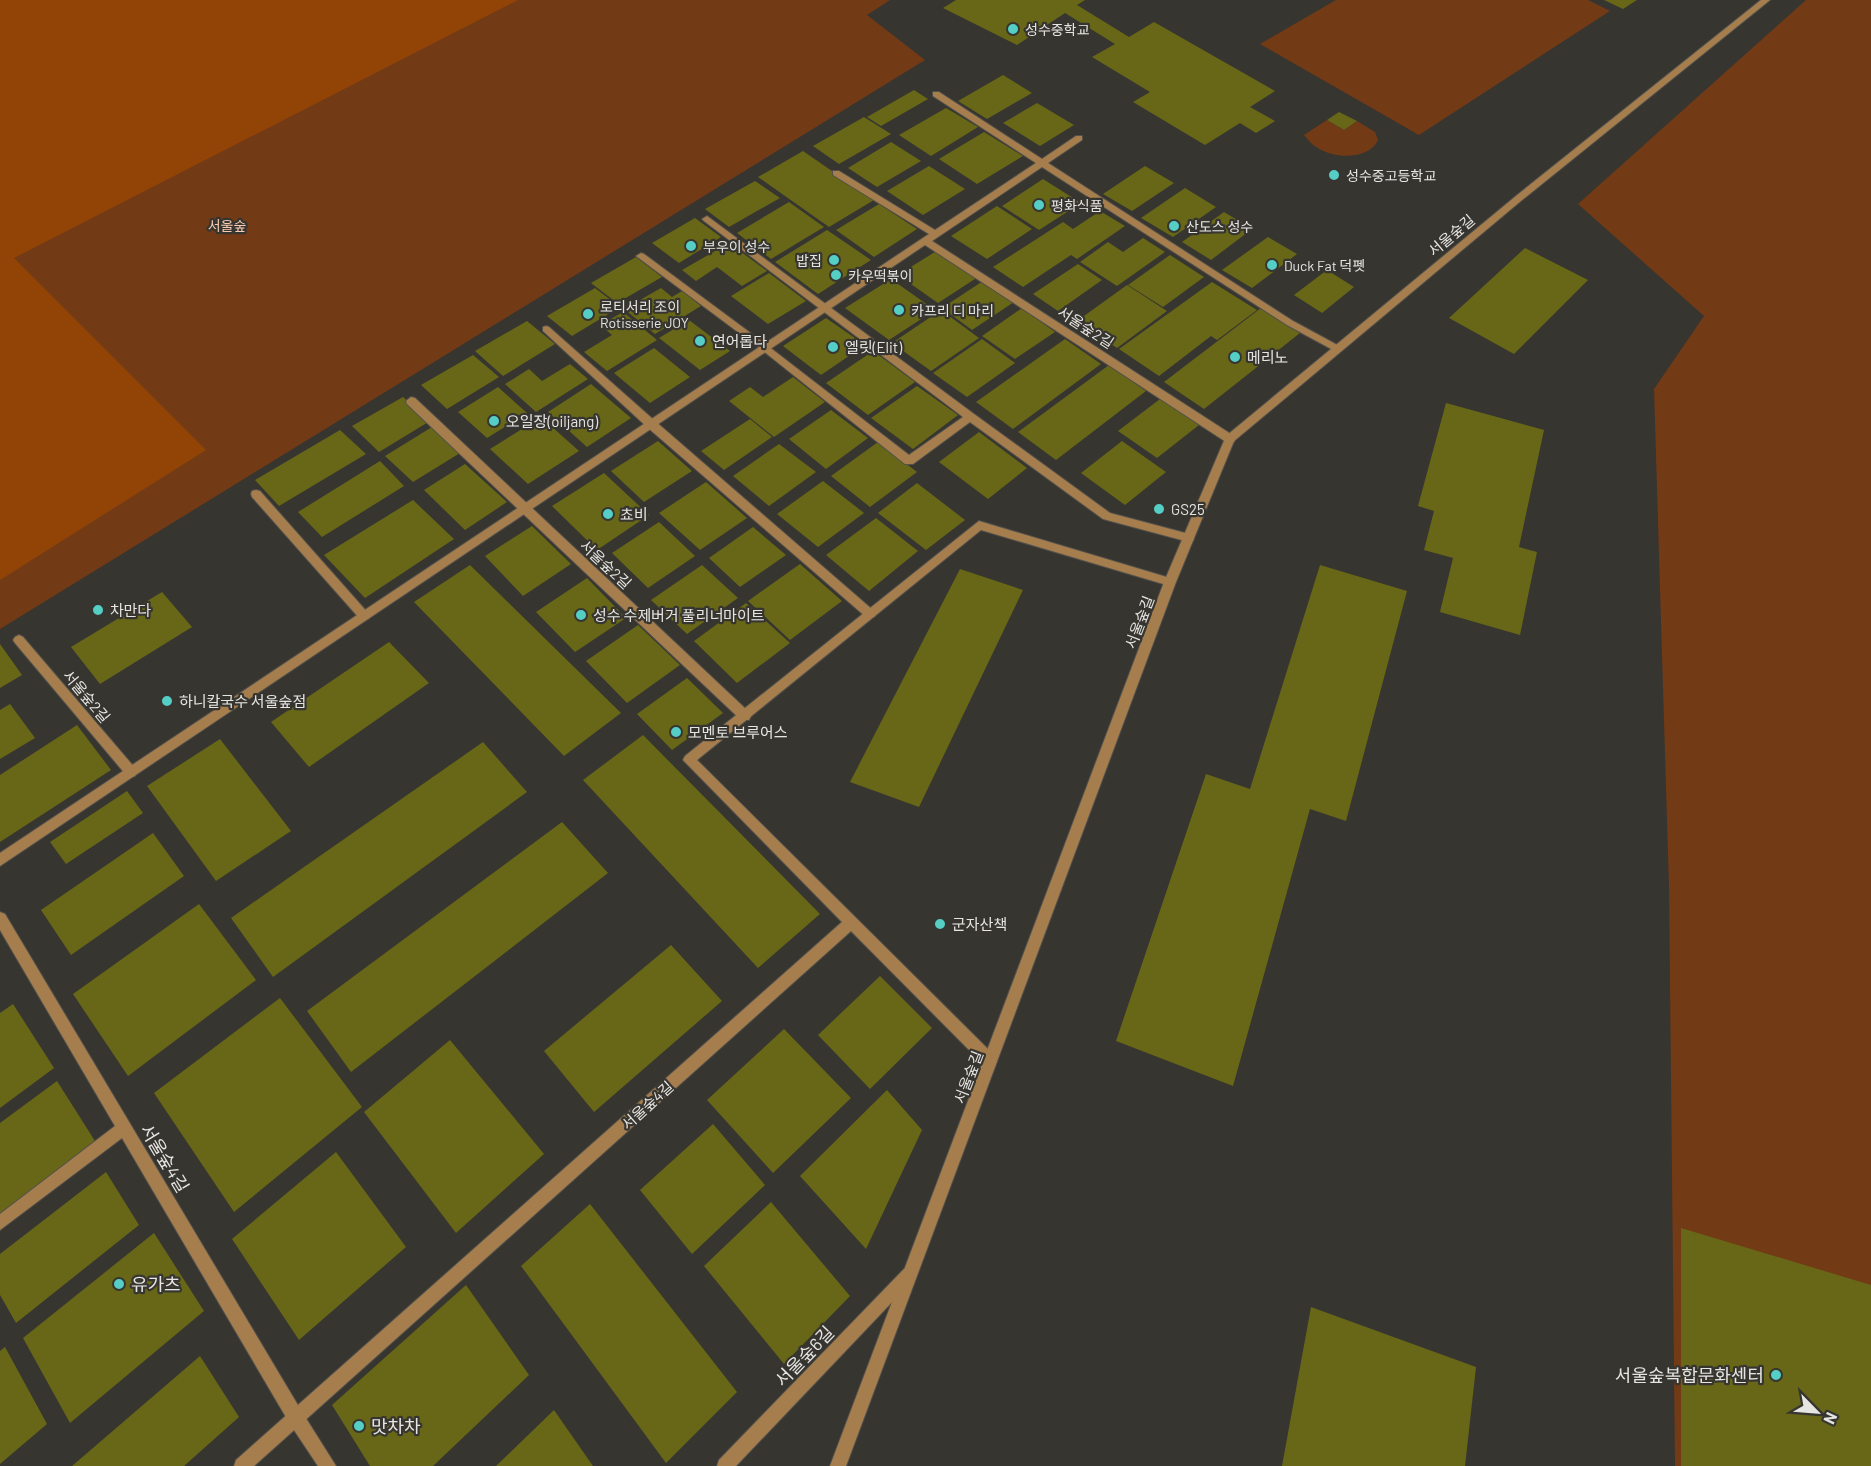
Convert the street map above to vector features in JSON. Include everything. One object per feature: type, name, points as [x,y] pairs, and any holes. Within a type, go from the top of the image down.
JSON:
[{"type":"street","name":"서울숲길","points":[[838,1466],[1170,582],[1230,439],[1519,198],[1766,0]]},
{"type":"street","points":[[936,94],[1290,323],[1338,350]]},
{"type":"street","points":[[0,860],[1079,138]]},
{"type":"street","points":[[836,173],[935,234]]},
{"type":"street","points":[[707,219],[970,417],[1107,516],[1189,538]]},
{"type":"street","name":"서울숲2길","points":[[925,241],[1230,439]]},
{"type":"street","points":[[641,256],[765,348],[909,461],[970,417]]},
{"type":"street","points":[[546,329],[651,424],[870,614]]},
{"type":"street","name":"서울숲2길","points":[[411,401],[745,716]]},
{"type":"street","points":[[256,494],[364,616]]},
{"type":"street","points":[[990,1061],[689,760],[979,525],[1170,582]]},
{"type":"street","name":"서울숲2길","points":[[19,640],[131,772]]},
{"type":"street","name":"서울숲4길","points":[[0,918],[296,1418],[328,1466]]},
{"type":"street","name":"서울숲4길","points":[[242,1466],[852,922]]},
{"type":"street","points":[[0,1224],[124,1128]]},
{"type":"street","name":"서울숲6길","points":[[725,1466],[911,1272]]},
{"type":"green space","name":"서울숲","points":[[0,0],[890,0],[867,15],[925,60],[0,629]]},
{"type":"green space","points":[[1336,0],[1588,0],[1610,11],[1419,135],[1260,44]]},
{"type":"green space","points":[[1806,0],[1871,0],[1871,1466],[1675,1466],[1669,886],[1654,389],[1704,316],[1578,204]]},
{"type":"green space","points":[[1327,120],[1344,130],[1357,121],[1375,132],[1378,140],[1367,151],[1351,156],[1325,152],[1304,135]]},
{"type":"shaded area","points":[[0,0],[518,0],[14,258],[206,450],[0,580]]},
{"type":"building","points":[[956,0],[1085,0],[1077,5],[1129,37],[1154,22],[1275,91],[1250,107],[1275,121],[1256,133],[1240,123],[1205,145],[1133,102],[1150,92],[1092,57],[1115,44],[1065,13],[1017,45],[943,8]]},
{"type":"building","points":[[1604,0],[1637,0],[1623,9]]},
{"type":"building","points":[[1003,75],[1032,93],[987,119],[958,101]]},
{"type":"building","points":[[914,90],[928,99],[881,126],[867,117]]},
{"type":"building","points":[[1037,103],[1074,125],[1040,146],[1003,123]]},
{"type":"building","points":[[946,108],[978,127],[931,156],[899,135]]},
{"type":"building","points":[[1339,112],[1357,121],[1344,130],[1327,120]]},
{"type":"building","points":[[864,117],[891,134],[839,164],[813,146]]},
{"type":"building","points":[[984,132],[1023,156],[977,184],[939,159]]},
{"type":"building","points":[[891,142],[921,161],[877,187],[848,168]]},
{"type":"building","points":[[803,151],[874,200],[829,227],[758,177]]},
{"type":"building","points":[[929,166],[965,189],[923,215],[887,191]]},
{"type":"building","points":[[1145,166],[1174,183],[1132,211],[1103,194]]},
{"type":"building","points":[[1043,179],[1081,203],[1039,230],[1002,206]]},
{"type":"building","points":[[755,181],[780,198],[729,227],[705,209]]},
{"type":"building","points":[[1185,188],[1216,207],[1173,237],[1141,218]]},
{"type":"building","points":[[789,202],[824,227],[771,259],[737,233]]},
{"type":"building","points":[[879,204],[917,229],[874,257],[836,230]]},
{"type":"building","points":[[997,206],[1032,229],[987,259],[951,236]]},
{"type":"building","points":[[1100,211],[1125,226],[1077,259],[1071,255],[1023,287],[993,267],[1063,222],[1073,229]]},
{"type":"building","points":[[1224,212],[1252,229],[1211,260],[1182,242]]},
{"type":"building","points":[[695,218],[721,237],[679,263],[652,243]]},
{"type":"building","points":[[827,230],[871,260],[818,294],[775,262]]},
{"type":"building","points":[[1268,237],[1297,254],[1252,288],[1222,270]]},
{"type":"building","points":[[1143,238],[1165,252],[1117,286],[1080,262],[1108,242],[1123,252]]},
{"type":"building","points":[[729,243],[767,271],[742,286],[717,267],[696,281],[682,270]]},
{"type":"building","points":[[1525,248],[1588,280],[1514,354],[1449,318]]},
{"type":"building","points":[[938,250],[978,277],[938,303],[898,275]]},
{"type":"building","points":[[1170,255],[1204,277],[1163,307],[1128,285]]},
{"type":"building","points":[[636,257],[662,277],[617,303],[591,283]]},
{"type":"building","points":[[1078,264],[1102,280],[1058,311],[1033,294]]},
{"type":"building","points":[[1327,270],[1354,287],[1322,313],[1294,295]]},
{"type":"building","points":[[769,273],[806,301],[768,324],[731,296]]},
{"type":"building","points":[[891,279],[935,310],[889,340],[845,308]]},
{"type":"building","points":[[983,281],[1014,302],[972,330],[942,308]]},
{"type":"building","points":[[1212,282],[1257,310],[1217,340],[1211,336],[1159,376],[1119,349]]},
{"type":"building","points":[[1127,285],[1167,311],[1117,348],[1077,321]]},
{"type":"building","points":[[595,288],[620,307],[572,336],[547,316]]},
{"type":"building","points":[[661,288],[672,297],[682,291],[701,306],[655,334],[624,309]]},
{"type":"building","points":[[1022,308],[1055,332],[1015,359],[982,336]]},
{"type":"building","points":[[1261,308],[1300,333],[1204,409],[1164,382]]},
{"type":"building","points":[[941,310],[979,338],[931,371],[892,343]]},
{"type":"building","points":[[623,312],[657,340],[607,371],[584,352],[612,335],[600,325]]},
{"type":"building","points":[[826,318],[865,345],[821,375],[783,346]]},
{"type":"building","points":[[689,320],[730,351],[700,370],[659,338]]},
{"type":"building","points":[[527,321],[555,344],[503,376],[475,351]]},
{"type":"building","points":[[982,339],[1015,363],[967,397],[933,373]]},
{"type":"building","points":[[1065,339],[1101,364],[1013,429],[976,402]]},
{"type":"building","points":[[654,348],[690,377],[650,403],[614,373]]},
{"type":"building","points":[[873,351],[915,382],[868,415],[826,383]]},
{"type":"building","points":[[473,355],[499,377],[447,409],[421,385]]},
{"type":"building","points":[[570,364],[588,379],[536,412],[505,384],[529,369],[542,381]]},
{"type":"building","points":[[1109,365],[1146,391],[1056,460],[1018,432]]},
{"type":"building","points":[[793,377],[825,402],[774,437],[729,401],[750,387],[763,397]]},
{"type":"building","points":[[591,384],[631,418],[587,447],[548,412]]},
{"type":"building","points":[[917,386],[958,415],[913,449],[871,418]]},
{"type":"building","points":[[498,387],[527,413],[487,438],[458,412]]},
{"type":"building","points":[[403,397],[430,421],[379,452],[352,426]]},
{"type":"building","points":[[1160,399],[1199,425],[1157,458],[1118,431]]},
{"type":"building","points":[[1446,403],[1544,430],[1519,547],[1537,552],[1520,635],[1440,612],[1453,558],[1424,550],[1434,511],[1418,506]]},
{"type":"building","points":[[831,410],[868,438],[826,469],[789,439]]},
{"type":"building","points":[[541,417],[579,451],[528,484],[490,449]]},
{"type":"building","points":[[750,419],[772,437],[724,470],[701,451]]},
{"type":"building","points":[[432,427],[460,453],[413,482],[385,456]]},
{"type":"building","points":[[340,430],[366,454],[279,506],[255,480]]},
{"type":"building","points":[[979,432],[1027,468],[988,499],[939,462]]},
{"type":"building","points":[[658,441],[692,471],[644,502],[611,471]]},
{"type":"building","points":[[1122,441],[1166,472],[1125,505],[1081,473]]},
{"type":"building","points":[[878,442],[917,472],[870,507],[831,476]]},
{"type":"building","points":[[779,444],[816,472],[769,506],[733,476]]},
{"type":"building","points":[[380,461],[404,486],[322,537],[298,512]]},
{"type":"building","points":[[465,464],[507,502],[465,530],[424,490]]},
{"type":"building","points":[[604,473],[649,515],[597,550],[552,506]]},
{"type":"building","points":[[823,481],[864,513],[818,547],[777,514]]},
{"type":"building","points":[[706,482],[747,518],[700,550],[659,513]]},
{"type":"building","points":[[917,483],[965,520],[926,550],[878,513]]},
{"type":"building","points":[[413,500],[454,539],[365,598],[324,555]]},
{"type":"building","points":[[876,518],[918,551],[869,591],[826,555]]},
{"type":"building","points":[[659,522],[695,556],[648,588],[612,553]]},
{"type":"building","points":[[532,526],[571,564],[523,596],[485,556]]},
{"type":"building","points":[[753,527],[786,555],[740,587],[709,558]]},
{"type":"building","points":[[800,564],[842,601],[790,640],[748,601]]},
{"type":"building","points":[[470,565],[621,713],[564,756],[414,602]]},
{"type":"building","points":[[702,565],[738,598],[687,634],[651,600]]},
{"type":"building","points":[[1320,565],[1407,591],[1346,821],[1310,809],[1233,1086],[1116,1041],[1206,774],[1250,789]]},
{"type":"building","points":[[960,569],[1023,590],[919,807],[850,782]]},
{"type":"building","name":"성수 수제버거 풀리너마이트","points":[[587,578],[626,618],[575,652],[536,612]]},
{"type":"building","points":[[162,592],[192,627],[100,684],[71,647]]},
{"type":"building","points":[[746,603],[790,643],[737,683],[694,641]]},
{"type":"building","points":[[638,625],[680,665],[627,703],[586,661]]},
{"type":"building","points":[[389,642],[429,683],[309,767],[271,722]]},
{"type":"building","points":[[0,644],[22,675],[0,688]]},
{"type":"building","name":"모멘토 브루어스","points":[[687,678],[723,713],[672,750],[637,714]]},
{"type":"building","points":[[10,704],[35,738],[0,759],[0,710]]},
{"type":"building","points":[[77,725],[111,770],[0,842],[0,775]]},
{"type":"building","points":[[643,735],[820,914],[758,968],[583,780]]},
{"type":"building","points":[[220,739],[291,831],[216,881],[147,786]]},
{"type":"building","points":[[483,742],[527,792],[273,977],[231,918]]},
{"type":"building","points":[[127,791],[143,813],[66,864],[50,842]]},
{"type":"building","points":[[562,822],[608,873],[351,1072],[307,1011]]},
{"type":"building","points":[[153,833],[184,876],[71,955],[41,910]]},
{"type":"building","points":[[199,904],[256,980],[128,1076],[73,994]]},
{"type":"building","points":[[671,945],[722,1001],[594,1112],[544,1051]]},
{"type":"building","points":[[880,976],[932,1028],[870,1089],[818,1035]]},
{"type":"building","points":[[280,998],[362,1107],[234,1212],[154,1093]]},
{"type":"building","points":[[13,1004],[54,1068],[0,1108],[0,1013]]},
{"type":"building","points":[[784,1029],[851,1098],[773,1173],[707,1100]]},
{"type":"building","points":[[450,1040],[544,1154],[456,1233],[364,1112]]},
{"type":"building","points":[[57,1081],[95,1141],[0,1214],[0,1123]]},
{"type":"building","points":[[887,1090],[922,1130],[866,1249],[800,1176]]},
{"type":"building","points":[[713,1124],[765,1185],[692,1254],[640,1190]]},
{"type":"building","points":[[336,1152],[406,1247],[299,1340],[232,1239]]},
{"type":"building","points":[[106,1172],[139,1225],[16,1323],[0,1295],[0,1254]]},
{"type":"building","points":[[771,1202],[850,1296],[784,1364],[704,1266]]},
{"type":"building","points":[[590,1204],[737,1392],[666,1463],[521,1266]]},
{"type":"building","name":"서울숲복합문화센터","points":[[1681,1228],[1871,1285],[1871,1466],[1681,1466]]},
{"type":"building","points":[[154,1233],[204,1311],[70,1423],[23,1338]]},
{"type":"building","points":[[466,1285],[529,1375],[433,1466],[370,1466],[332,1405]]},
{"type":"building","points":[[1311,1307],[1476,1367],[1465,1466],[1282,1466]]},
{"type":"building","points":[[5,1347],[47,1424],[0,1464],[0,1351]]},
{"type":"building","points":[[200,1356],[239,1417],[184,1466],[72,1466]]},
{"type":"building","points":[[554,1410],[593,1466],[496,1466]]},
{"type":"place","name":"성수중학교","points":[[1013,29]]},
{"type":"place","name":"성수중고등학교","points":[[1334,175]]},
{"type":"place","name":"평화식품","points":[[1039,205]]},
{"type":"place","name":"산도스 성수","points":[[1174,226]]},
{"type":"place","name":"부우이 성수","points":[[691,246]]},
{"type":"place","name":"밥집","points":[[834,260]]},
{"type":"place","name":"Duck Fat 덕펫","points":[[1272,265]]},
{"type":"place","name":"카우떡볶이","points":[[836,275]]},
{"type":"place","name":"카프리 디 마리","points":[[899,310]]},
{"type":"place","name":"로티서리 조이 Rotisserie JOY","points":[[588,314]]},
{"type":"place","name":"연어롭다","points":[[700,341]]},
{"type":"place","name":"엘릿(Elit)","points":[[833,347]]},
{"type":"place","name":"메리노","points":[[1235,357]]},
{"type":"place","name":"오일장(oiljang)","points":[[494,421]]},
{"type":"place","name":"GS25","points":[[1159,509]]},
{"type":"place","name":"쵸비","points":[[608,514]]},
{"type":"place","name":"차만다","points":[[98,610]]},
{"type":"place","name":"성수 수제버거 풀리너마이트","points":[[581,615]]},
{"type":"place","name":"하니칼국수 서울숲점","points":[[167,701]]},
{"type":"place","name":"모멘토 브루어스","points":[[676,732]]},
{"type":"place","name":"군자산책","points":[[940,924]]},
{"type":"place","name":"유가츠","points":[[119,1284]]},
{"type":"place","name":"서울숲복합문화센터","points":[[1776,1375]]},
{"type":"place","name":"맛차차","points":[[359,1426]]}]
